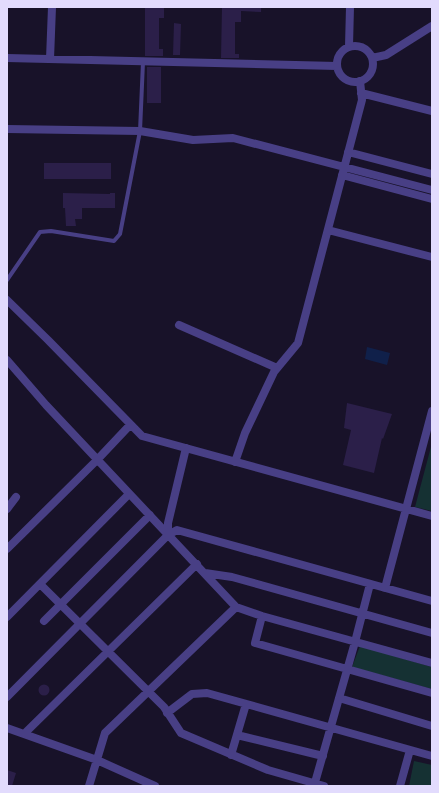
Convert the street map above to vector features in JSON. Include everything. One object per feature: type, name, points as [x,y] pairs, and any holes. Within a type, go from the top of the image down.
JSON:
[{"type":"street","points":[[50,59],[52,7]]},
{"type":"street","points":[[349,46],[350,7]]},
{"type":"street","points":[[372,58],[386,55],[432,26]]},
{"type":"street","points":[[349,46],[363,48],[368,51],[372,58],[373,66],[371,72],[360,81],[354,82],[346,80],[340,75],[337,66],[338,55],[349,46]]},
{"type":"street","points":[[7,58],[337,66]]},
{"type":"street","points":[[235,462],[245,433],[274,372],[298,343],[362,100],[360,81]]},
{"type":"street","points":[[361,93],[432,111]]},
{"type":"street","points":[[7,129],[140,131],[194,140],[233,138],[432,190]]},
{"type":"street","points":[[348,152],[432,174]]},
{"type":"street","points":[[342,175],[432,199]]},
{"type":"street","points":[[328,230],[432,257]]},
{"type":"street","points":[[7,300],[142,436],[432,516]]},
{"type":"street","points":[[179,325],[277,368]]},
{"type":"street","points":[[7,360],[46,405],[236,607],[262,616],[432,663]]},
{"type":"street","points":[[385,588],[432,410]]},
{"type":"street","points":[[7,549],[97,460],[130,425]]},
{"type":"street","points":[[168,535],[168,523],[186,448]]},
{"type":"street","points":[[7,617],[129,494]]},
{"type":"street","points":[[7,509],[16,497]]},
{"type":"street","points":[[44,621],[150,515]]},
{"type":"street","points":[[7,697],[168,535],[177,530],[432,601]]},
{"type":"street","points":[[24,734],[196,564]]},
{"type":"street","points":[[205,573],[232,577],[432,633]]},
{"type":"street","points":[[40,584],[164,707],[181,734],[268,770],[314,785],[324,786]]},
{"type":"street","points":[[314,785],[348,669],[370,584]]},
{"type":"street","points":[[89,786],[105,733],[236,607]]},
{"type":"street","points":[[262,616],[255,643],[432,693]]},
{"type":"street","points":[[168,713],[192,694],[207,693],[432,756]]},
{"type":"street","points":[[339,698],[432,726]]},
{"type":"street","points":[[231,755],[246,704]]},
{"type":"street","points":[[7,728],[97,760],[155,786]]},
{"type":"street","points":[[237,735],[323,756]]},
{"type":"street","points":[[400,786],[410,750]]},
{"type":"lane","points":[[7,280],[40,232],[51,231],[114,241],[120,234],[140,131],[143,62]]},
{"type":"green space","points":[[432,443],[432,511],[415,507]]},
{"type":"green space","points":[[360,646],[432,667],[432,689],[352,667]]},
{"type":"green space","points":[[414,761],[432,765],[432,786],[409,786]]},
{"type":"water","points":[[367,347],[390,353],[387,365],[365,359]]},
{"type":"building","points":[[145,7],[164,7],[164,18],[159,18],[159,49],[163,49],[163,56],[145,56]]},
{"type":"building","points":[[222,7],[261,7],[261,12],[241,11],[241,22],[235,22],[235,54],[239,54],[239,58],[221,58]]},
{"type":"building","points":[[174,23],[181,24],[180,55],[173,55]]},
{"type":"building","points":[[147,67],[161,67],[161,103],[147,103]]},
{"type":"building","points":[[44,163],[111,163],[111,179],[44,179]]},
{"type":"building","points":[[63,193],[115,193],[115,208],[82,208],[82,219],[75,219],[76,226],[66,226],[65,208],[63,208]]},
{"type":"building","points":[[347,403],[392,414],[383,439],[382,438],[374,473],[343,465],[351,430],[344,428]]},
{"type":"building","points":[[44,684],[48,686],[50,690],[48,694],[44,696],[40,694],[38,690],[40,686]]},
{"type":"building","points":[[7,770],[16,773],[12,786],[7,786]]}]
